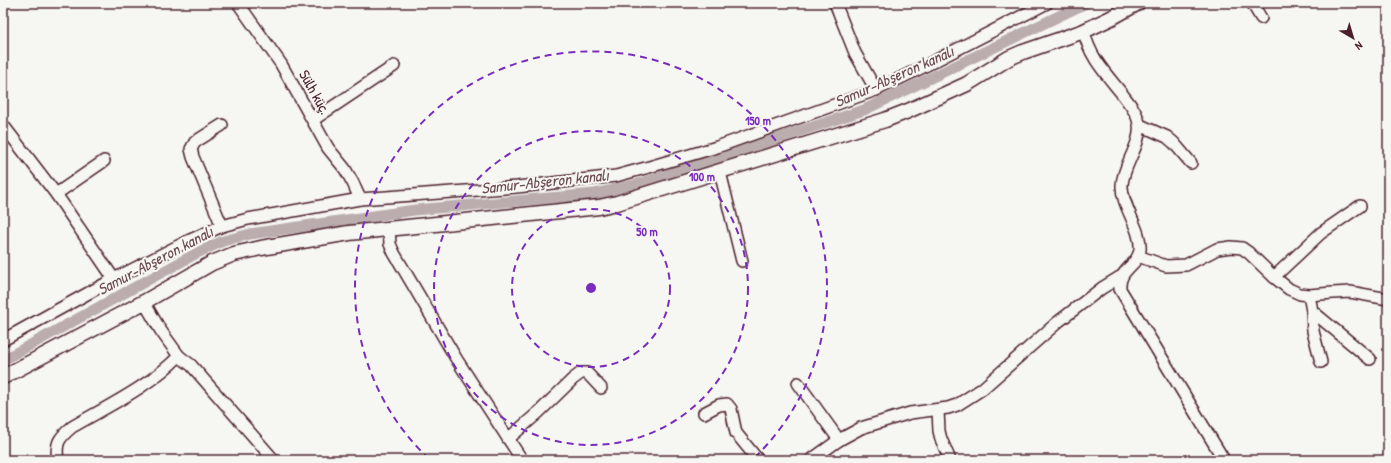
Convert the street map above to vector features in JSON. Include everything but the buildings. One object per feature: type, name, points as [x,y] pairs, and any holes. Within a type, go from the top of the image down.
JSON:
[{"type":"street","name":"Sülh küç.","points":[[238,3],[282,64],[328,148],[346,169],[360,199]]},
{"type":"street","points":[[835,3],[855,53],[876,90]]},
{"type":"street","points":[[3,340],[114,279],[188,241],[222,226],[360,199],[517,188],[616,176],[717,147],[876,90],[922,68],[1047,3]]},
{"type":"street","points":[[3,377],[144,302],[212,263],[234,254],[349,233],[599,207],[638,198],[886,120],[967,84],[1013,56],[1084,31],[1138,3]]},
{"type":"street","points":[[1252,3],[1262,18]]},
{"type":"street","points":[[812,460],[839,440],[861,428],[910,413],[938,410],[956,406],[982,389],[1058,322],[1102,288],[1120,277],[1138,256],[1140,246],[1138,236],[1123,195],[1122,184],[1137,141],[1140,125],[1129,103],[1089,50],[1084,31]]},
{"type":"street","points":[[314,120],[394,66]]},
{"type":"street","points":[[222,124],[195,142],[191,149],[222,226]]},
{"type":"street","points":[[3,125],[56,194],[114,279]]},
{"type":"street","points":[[1140,125],[1167,137],[1191,163]]},
{"type":"street","points":[[56,194],[104,161]]},
{"type":"street","points":[[720,172],[742,260]]},
{"type":"street","points":[[1274,277],[1321,232],[1360,206]]},
{"type":"street","points":[[389,228],[390,244],[394,253],[456,360],[522,460]]},
{"type":"street","points":[[1138,256],[1166,266],[1186,265],[1217,250],[1231,247],[1242,248],[1274,277],[1300,294],[1309,295],[1333,292],[1350,292],[1388,299]]},
{"type":"street","points":[[1120,277],[1120,289],[1224,460]]},
{"type":"street","points":[[1309,295],[1312,311],[1312,331],[1321,362]]},
{"type":"street","points":[[144,302],[161,331],[179,356],[191,365],[274,460]]},
{"type":"street","points":[[1312,311],[1370,359]]},
{"type":"street","points":[[58,460],[56,450],[58,442],[72,427],[146,383],[167,368],[179,356]]},
{"type":"street","points":[[508,439],[581,373],[588,373],[601,388]]},
{"type":"street","points":[[798,383],[839,440]]},
{"type":"street","points":[[704,412],[718,404],[727,404],[732,409],[736,433],[758,460]]},
{"type":"street","points":[[938,410],[938,431],[940,440],[950,460]]},
{"type":"waterway","name":"Samur-Abşeron kanalı","points":[[3,360],[197,253],[223,241],[250,234],[415,210],[594,194],[642,183],[864,110],[1086,3]]}]
